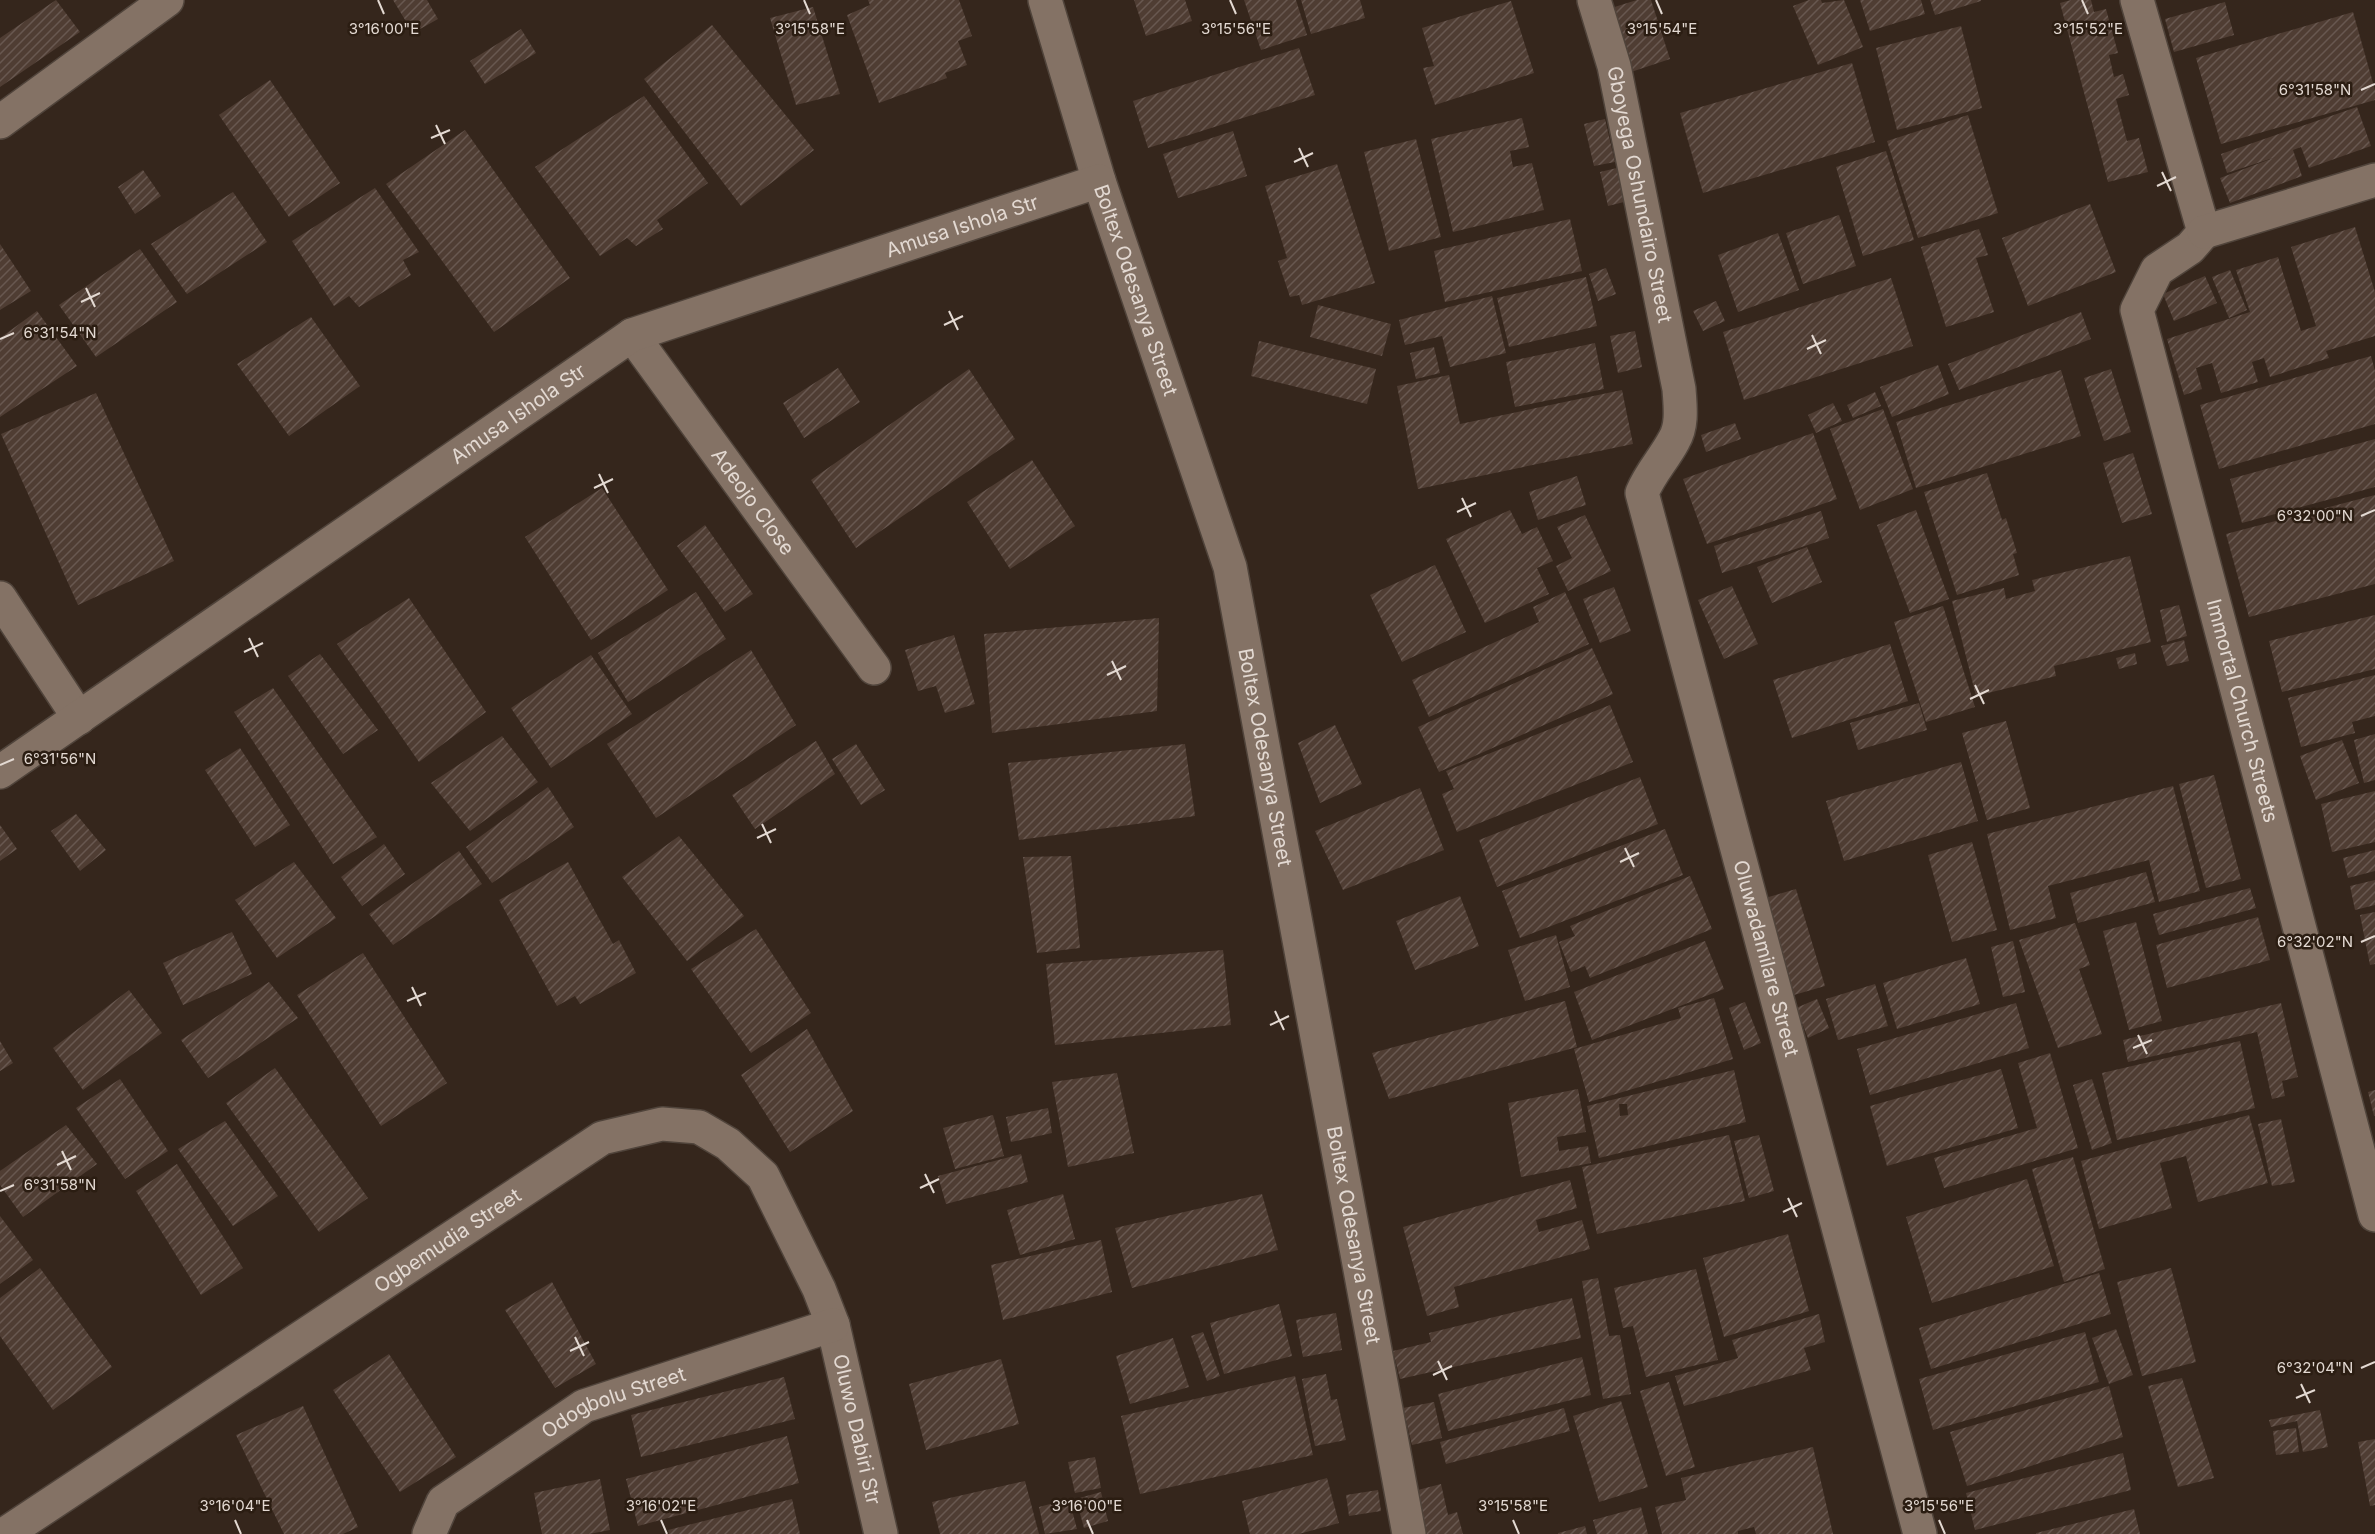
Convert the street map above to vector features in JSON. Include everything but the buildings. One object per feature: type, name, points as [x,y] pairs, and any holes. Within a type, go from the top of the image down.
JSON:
[{"type":"street","points":[[0,122],[166,0]]},
{"type":"street","name":"Boltex Odesanya Street","points":[[1045,0],[1099,181],[1230,567],[1409,1534]]},
{"type":"street","name":"Gboyega Oshundairo Street","points":[[1594,0],[1614,66],[1679,388]]},
{"type":"street","points":[[2137,0],[2204,232],[2375,180]]},
{"type":"street","name":"Amusa Ishola Str","points":[[0,772],[632,335],[1099,181]]},
{"type":"street","name":"Immortal Church Streets","points":[[2204,232],[2190,248],[2157,270],[2137,310],[2375,1215]]},
{"type":"street","name":"Adeojo Close","points":[[632,335],[874,668]]},
{"type":"street","name":"Oluwadamilare Street","points":[[1679,388],[1680,416],[1675,440],[1648,477],[1642,493],[1920,1534]]},
{"type":"street","points":[[0,598],[79,718]]},
{"type":"street","name":"Ogbemudia Street","points":[[5,1534],[602,1138],[662,1124],[699,1127],[729,1144],[763,1176],[819,1289],[833,1324]]},
{"type":"street","name":"Odogbolu Street","points":[[429,1534],[443,1502],[584,1406],[833,1324]]},
{"type":"street","name":"Oluwo Dabiri Str","points":[[833,1324],[881,1534]]}]
